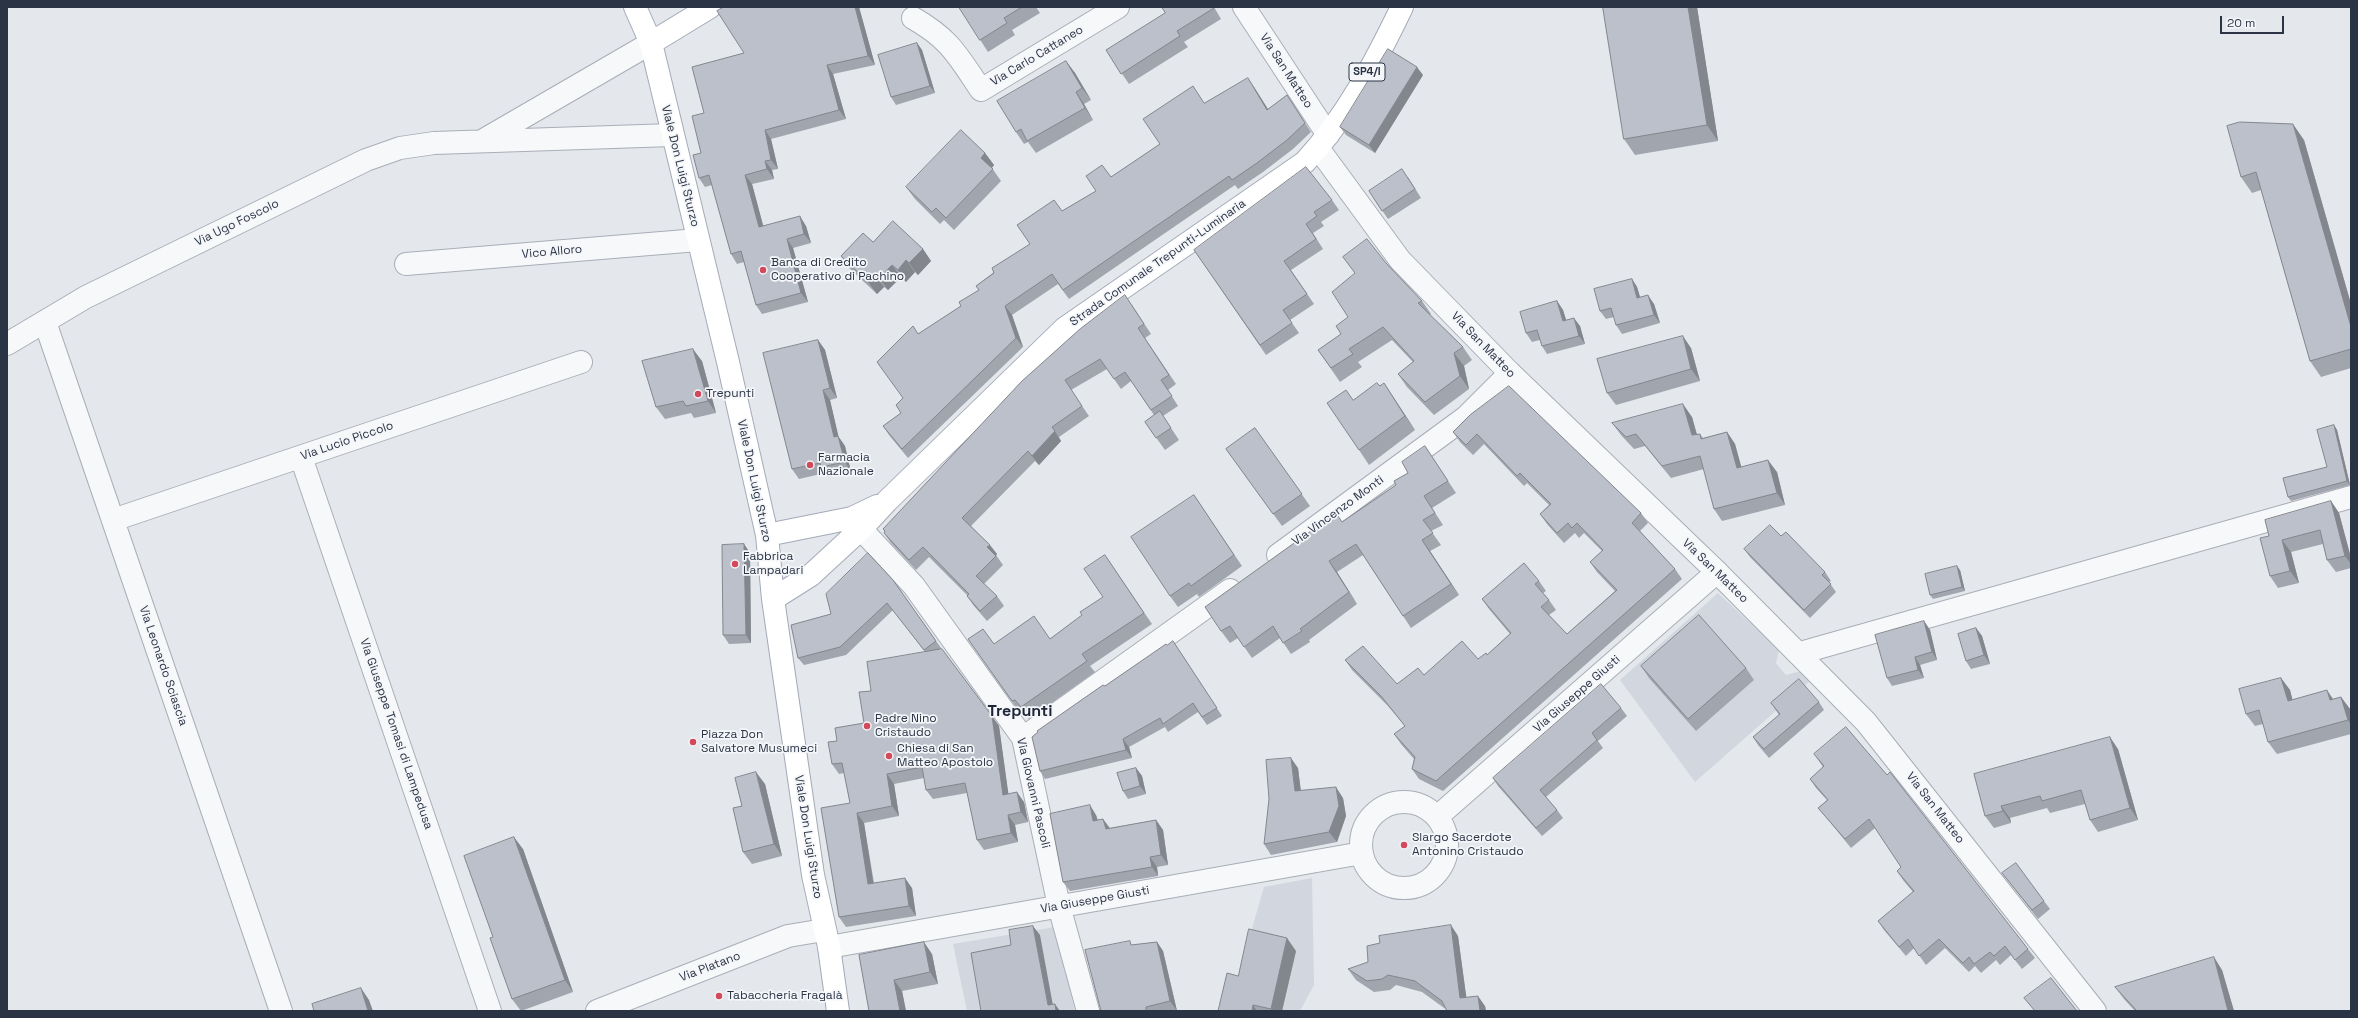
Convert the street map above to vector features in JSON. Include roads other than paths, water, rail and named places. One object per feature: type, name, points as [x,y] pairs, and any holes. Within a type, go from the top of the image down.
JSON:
[{"type":"main road","name":"Viale Don Luigi Sturzo","points":[[635,7],[651,43],[767,535],[772,599],[813,875],[827,938],[838,1011]]},
{"type":"main road","points":[[651,43],[710,7]]},
{"type":"main road","name":"Strada Comunale Trepunti-Luminaria","points":[[772,599],[811,575],[861,529],[887,501],[1065,328],[1305,162],[1323,141],[1382,48],[1402,7]]},
{"type":"main road","points":[[767,535],[852,518],[887,501]]},
{"type":"street","name":"Via Carlo Cattaneo","points":[[913,18],[936,31],[951,46],[982,90],[1118,7]]},
{"type":"street","name":"Via San Matteo","points":[[1244,7],[1323,141],[1400,260],[1510,373],[1800,653],[1866,722],[2095,1011]]},
{"type":"street","points":[[480,142],[651,43]]},
{"type":"street","name":"Via Ugo Foscolo","points":[[7,344],[86,297],[366,160],[400,148],[434,143],[672,135]]},
{"type":"street","name":"Vico Alloro","points":[[406,264],[698,240]]},
{"type":"street","name":"Via Leonardo Sciascia","points":[[45,322],[281,1011]]},
{"type":"street","name":"Via Lucio Piccolo","points":[[113,520],[581,362]]},
{"type":"street","name":"Via Vincenzo Monti","points":[[1023,738],[1256,571],[1466,417],[1510,373]]},
{"type":"street","name":"Via Giuseppe Tomasi di Lampedusa","points":[[301,457],[490,1011]]},
{"type":"street","points":[[1800,653],[2350,502]]},
{"type":"street","name":"Via Giovanni Pascoli","points":[[861,529],[914,586],[1023,738],[1058,906],[1088,1011]]},
{"type":"street","name":"Via Giuseppe Giusti","points":[[1437,817],[1717,572]]},
{"type":"street","points":[[1407,802],[1428,809],[1437,817],[1446,836],[1447,848],[1440,868],[1422,883],[1412,887],[1390,885],[1371,872],[1362,853],[1361,841],[1366,826],[1376,812],[1385,806],[1407,802]]},
{"type":"street","name":"Via Giuseppe Giusti","points":[[827,938],[1058,906],[1362,853]]},
{"type":"street","name":"Via Platano","points":[[597,1011],[788,936],[827,938]]},
{"type":"place","name":"Banca di Credito Cooperativo di Pachino","points":[[763,270]]},
{"type":"place","name":"Trepunti","points":[[698,394]]},
{"type":"place","name":"Farmacia Nazionale","points":[[810,465]]},
{"type":"place","name":"Fabbrica Lampadari","points":[[735,564]]},
{"type":"place","name":"Padre Nino Cristaudo","points":[[867,726]]},
{"type":"place","name":"Piazza Don Salvatore Musumeci","points":[[693,742]]},
{"type":"place","name":"Chiesa di San Matteo Apostolo","points":[[889,756]]},
{"type":"place","name":"Slargo Sacerdote Antonino Cristaudo","points":[[1404,845]]},
{"type":"place","name":"Tabaccheria Fragalà","points":[[719,996]]},
{"type":"district","name":"Trepunti","points":[[1020,712]]}]
